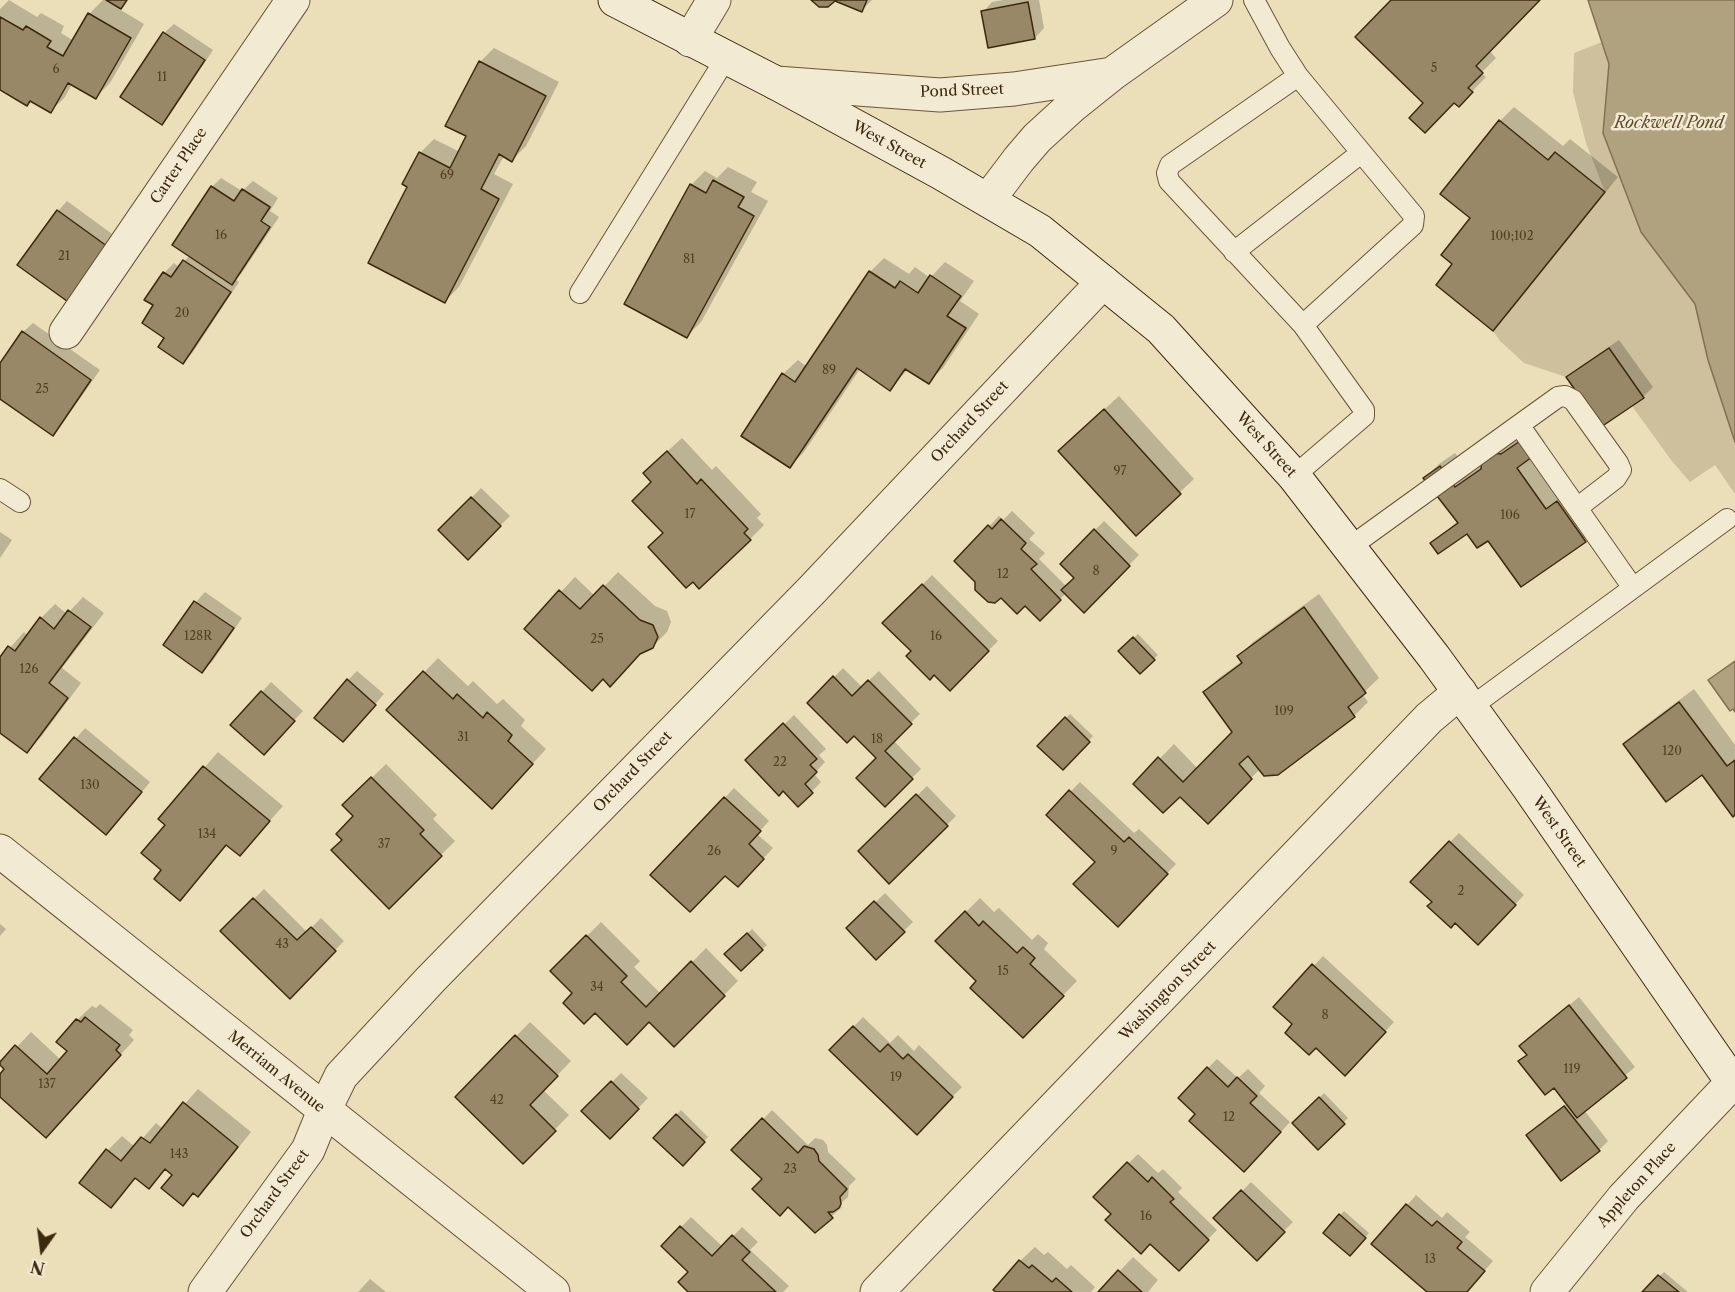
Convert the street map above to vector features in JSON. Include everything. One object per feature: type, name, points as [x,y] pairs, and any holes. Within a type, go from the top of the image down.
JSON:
[{"type":"street","name":"Carter Place","points":[[66,332],[293,0]]},
{"type":"street","name":"West Street","points":[[615,0],[776,83],[1040,231],[1161,329],[1294,476],[1466,699],[1734,1084]]},
{"type":"street","points":[[690,40],[714,0]]},
{"type":"street","name":"Pond Street","points":[[988,200],[1037,138],[1071,106],[1216,0]]},
{"type":"street","name":"Pond Street","points":[[776,83],[940,95],[1014,89],[1112,74]]},
{"type":"street","name":"Orchard Street","points":[[205,1292],[308,1150],[341,1076],[416,995],[811,591],[1103,282]]},
{"type":"street","name":"Washington Street","points":[[877,1292],[1428,718],[1466,699]]},
{"type":"street","name":"Merriam Avenue","points":[[0,851],[553,1292]]},
{"type":"street","name":"Appleton Place","points":[[1546,1292],[1624,1197],[1734,1084]]},
{"type":"lane","points":[[1254,0],[1298,76],[1414,216],[1413,225],[1303,325]]},
{"type":"lane","points":[[580,293],[726,58]]},
{"type":"lane","points":[[1294,476],[1365,416],[1364,410],[1303,325],[1169,181],[1167,173],[1170,165],[1298,76]]},
{"type":"lane","points":[[1234,252],[1361,153]]},
{"type":"lane","points":[[1350,548],[1558,396],[1565,396],[1573,400],[1621,470],[1616,478],[1577,508]]},
{"type":"lane","points":[[1519,425],[1633,588]]},
{"type":"lane","points":[[0,489],[20,502]]},
{"type":"lane","points":[[1466,699],[1633,588],[1728,519]]},
{"type":"shaded area","points":[[1602,42],[1609,64],[1603,133],[1641,232],[1695,304],[1708,360],[1735,442],[1735,494],[1715,465],[1690,482],[1671,460],[1632,406],[1644,398],[1609,348],[1566,377],[1524,363],[1500,341],[1493,331],[1605,192],[1586,143],[1573,92],[1574,53]]},
{"type":"water","name":"Rockwell Pond","points":[[1588,0],[1735,0],[1735,442],[1708,360],[1695,304],[1641,232],[1603,133],[1609,64]]},
{"type":"water","points":[[1735,661],[1735,712],[1733,709],[1730,711],[1708,680]]},
{"type":"building","points":[[106,0],[127,0],[121,9]]},
{"type":"building","points":[[811,0],[867,0],[862,12],[835,1],[828,7],[819,7]]},
{"type":"building","points":[[1391,0],[1540,0],[1476,66],[1483,73],[1468,88],[1473,92],[1459,107],[1454,103],[1425,133],[1409,118],[1423,103],[1355,37]]},
{"type":"building","points":[[1028,2],[1035,39],[988,48],[981,11]]},
{"type":"building","points":[[88,13],[131,38],[96,99],[68,83],[51,113],[30,101],[27,106],[0,90],[0,17],[23,30],[26,26],[51,41],[47,47],[63,56]]},
{"type":"building","points":[[163,32],[205,60],[162,125],[120,97]]},
{"type":"building","points":[[479,61],[546,96],[512,162],[499,154],[481,189],[499,199],[445,303],[368,263],[407,187],[402,184],[419,152],[450,168],[466,136],[445,126]]},
{"type":"building","points":[[1499,120],[1548,160],[1555,152],[1605,192],[1493,331],[1436,285],[1452,264],[1441,255],[1470,218],[1440,194]]},
{"type":"building","points":[[713,180],[744,197],[738,207],[754,216],[687,338],[624,304],[690,184],[706,193]]},
{"type":"building","points":[[211,186],[234,201],[242,189],[270,207],[261,221],[270,227],[232,285],[172,245]]},
{"type":"building","points":[[57,210],[111,249],[71,304],[17,265]]},
{"type":"building","points":[[183,260],[231,292],[183,364],[158,347],[164,338],[142,323],[153,305],[144,300],[163,272],[171,277]]},
{"type":"building","points":[[869,271],[895,288],[900,281],[918,293],[930,275],[961,296],[947,316],[966,328],[929,384],[905,369],[890,391],[857,368],[790,468],[741,436],[782,373],[795,382]]},
{"type":"building","points":[[22,331],[91,380],[53,436],[0,399],[0,363]]},
{"type":"building","points":[[1609,348],[1644,398],[1601,427],[1566,377]]},
{"type":"building","points":[[1104,409],[1181,494],[1136,536],[1058,451]]},
{"type":"building","points":[[1520,441],[1532,457],[1517,468],[1546,509],[1557,501],[1586,542],[1521,587],[1488,541],[1477,548],[1467,534],[1438,554],[1430,543],[1458,523],[1423,478],[1440,466],[1455,487],[1481,469],[1482,460],[1493,453],[1501,454]]},
{"type":"building","points":[[667,451],[697,484],[701,479],[748,529],[744,533],[751,540],[699,589],[693,582],[686,588],[648,547],[663,533],[632,501],[651,482],[643,473]]},
{"type":"building","points":[[471,497],[501,526],[468,560],[438,530]]},
{"type":"building","points":[[1001,519],[1026,543],[1021,549],[1037,564],[1031,569],[1061,600],[1040,621],[1025,606],[1017,614],[1001,598],[995,603],[988,602],[975,590],[975,582],[954,561],[988,525],[992,529]]},
{"type":"building","points":[[1094,529],[1130,566],[1084,613],[1061,590],[1074,578],[1060,564]]},
{"type":"building","points":[[922,584],[989,651],[950,691],[934,675],[930,680],[906,656],[911,651],[882,623]]},
{"type":"building","points":[[603,585],[640,620],[653,625],[658,637],[653,648],[640,654],[610,687],[603,679],[592,691],[524,629],[559,590],[580,609]]},
{"type":"building","points":[[194,601],[234,628],[202,673],[163,645]]},
{"type":"building","points":[[1304,607],[1366,693],[1348,707],[1355,717],[1278,775],[1264,776],[1248,756],[1239,764],[1252,779],[1208,824],[1180,797],[1163,813],[1133,784],[1158,757],[1183,782],[1232,732],[1203,692],[1242,663],[1237,656]]},
{"type":"building","points":[[68,610],[91,627],[49,683],[68,698],[27,753],[0,733],[0,657],[8,646],[15,651],[40,617],[54,629]]},
{"type":"building","points":[[1133,637],[1155,660],[1140,674],[1118,651]]},
{"type":"building","points":[[423,671],[453,699],[457,694],[483,718],[487,712],[512,735],[508,741],[533,764],[492,809],[386,710]]},
{"type":"building","points":[[833,676],[852,696],[868,680],[912,724],[885,751],[913,779],[885,807],[856,778],[876,758],[854,736],[847,743],[807,703]]},
{"type":"building","points":[[347,679],[376,705],[343,742],[314,718]]},
{"type":"building","points":[[261,691],[295,721],[264,755],[230,725]]},
{"type":"building","points":[[1679,702],[1727,766],[1735,760],[1735,815],[1733,817],[1702,775],[1666,802],[1623,744]]},
{"type":"building","points":[[1065,717],[1090,742],[1063,770],[1037,746]]},
{"type":"building","points":[[783,723],[817,759],[810,765],[817,772],[805,784],[813,793],[798,807],[783,791],[779,796],[745,760]]},
{"type":"building","points":[[74,737],[142,792],[106,835],[39,779]]},
{"type":"building","points":[[203,766],[270,821],[240,856],[226,845],[180,901],[154,879],[161,870],[141,853],[165,825],[158,819]]},
{"type":"building","points":[[371,777],[424,830],[420,834],[442,856],[389,909],[331,850],[342,840],[336,834],[353,816],[342,805]]},
{"type":"building","points":[[1069,790],[1124,842],[1129,837],[1168,874],[1118,927],[1073,884],[1095,862],[1046,815]]},
{"type":"building","points":[[916,794],[948,826],[889,884],[858,851]]},
{"type":"building","points":[[724,797],[761,831],[749,844],[764,859],[738,887],[725,876],[690,912],[650,875]]},
{"type":"building","points":[[1449,841],[1516,905],[1478,945],[1455,923],[1451,928],[1427,906],[1432,902],[1410,882]]},
{"type":"building","points":[[253,898],[297,940],[311,927],[336,951],[290,999],[220,931]]},
{"type":"building","points":[[874,901],[905,932],[876,960],[846,928]]},
{"type":"building","points":[[965,911],[979,926],[983,921],[1017,953],[1023,947],[1035,958],[1030,964],[1064,996],[1023,1038],[970,988],[976,981],[935,941]]},
{"type":"building","points":[[747,933],[763,950],[741,971],[724,954]]},
{"type":"building","points":[[586,935],[627,976],[621,982],[646,1007],[691,961],[725,996],[674,1047],[649,1022],[627,1045],[595,1013],[584,1024],[563,1003],[572,993],[550,971]]},
{"type":"building","points":[[1312,964],[1386,1032],[1345,1076],[1316,1048],[1309,1055],[1285,1033],[1292,1024],[1273,1007]]},
{"type":"building","points":[[1569,1005],[1627,1078],[1577,1118],[1554,1088],[1545,1095],[1518,1061],[1527,1055],[1519,1046]]},
{"type":"building","points":[[85,1017],[120,1045],[116,1050],[121,1055],[46,1138],[0,1097],[0,1074],[4,1069],[0,1062],[15,1045],[47,1074],[67,1051],[56,1042],[76,1019],[81,1022]]},
{"type":"building","points":[[853,1026],[880,1052],[888,1044],[903,1059],[908,1054],[953,1097],[917,1135],[829,1050]]},
{"type":"building","points":[[515,1035],[558,1076],[530,1105],[556,1131],[523,1164],[455,1097]]},
{"type":"building","points":[[1207,1067],[1228,1087],[1237,1077],[1257,1096],[1250,1103],[1281,1132],[1244,1172],[1189,1121],[1195,1114],[1178,1098]]},
{"type":"building","points":[[611,1081],[639,1109],[610,1139],[581,1111]]},
{"type":"building","points":[[1319,1097],[1345,1124],[1318,1150],[1292,1123]]},
{"type":"building","points":[[183,1102],[238,1147],[198,1197],[193,1193],[183,1206],[161,1188],[172,1175],[165,1169],[149,1189],[135,1178],[111,1208],[79,1183],[106,1149],[121,1161],[141,1137],[150,1143]]},
{"type":"building","points":[[1564,1106],[1600,1151],[1561,1181],[1526,1135]]},
{"type":"building","points":[[676,1114],[705,1142],[683,1166],[653,1138]]},
{"type":"building","points":[[762,1118],[798,1153],[804,1146],[814,1149],[819,1161],[847,1189],[840,1197],[839,1208],[828,1212],[833,1218],[815,1233],[788,1207],[780,1216],[752,1189],[762,1179],[731,1150]]},
{"type":"building","points":[[1127,1162],[1148,1182],[1152,1177],[1174,1199],[1170,1202],[1209,1240],[1179,1271],[1150,1244],[1141,1254],[1105,1220],[1111,1214],[1093,1197]]},
{"type":"building","points":[[1241,1190],[1285,1232],[1257,1261],[1213,1218]]},
{"type":"building","points":[[1406,1204],[1432,1226],[1437,1221],[1462,1242],[1457,1248],[1485,1271],[1467,1292],[1427,1292],[1371,1244]]},
{"type":"building","points":[[1339,1214],[1366,1238],[1350,1256],[1323,1233]]},
{"type":"building","points":[[680,1226],[712,1256],[732,1235],[750,1252],[742,1260],[776,1292],[688,1292],[678,1282],[688,1272],[661,1246]]},
{"type":"building","points":[[1019,1260],[1029,1268],[1032,1265],[1052,1282],[1056,1278],[1072,1292],[996,1292],[993,1290]]},
{"type":"building","points":[[1118,1270],[1142,1292],[1098,1292]]},
{"type":"building","points":[[1658,1275],[1679,1292],[1642,1292]]}]
